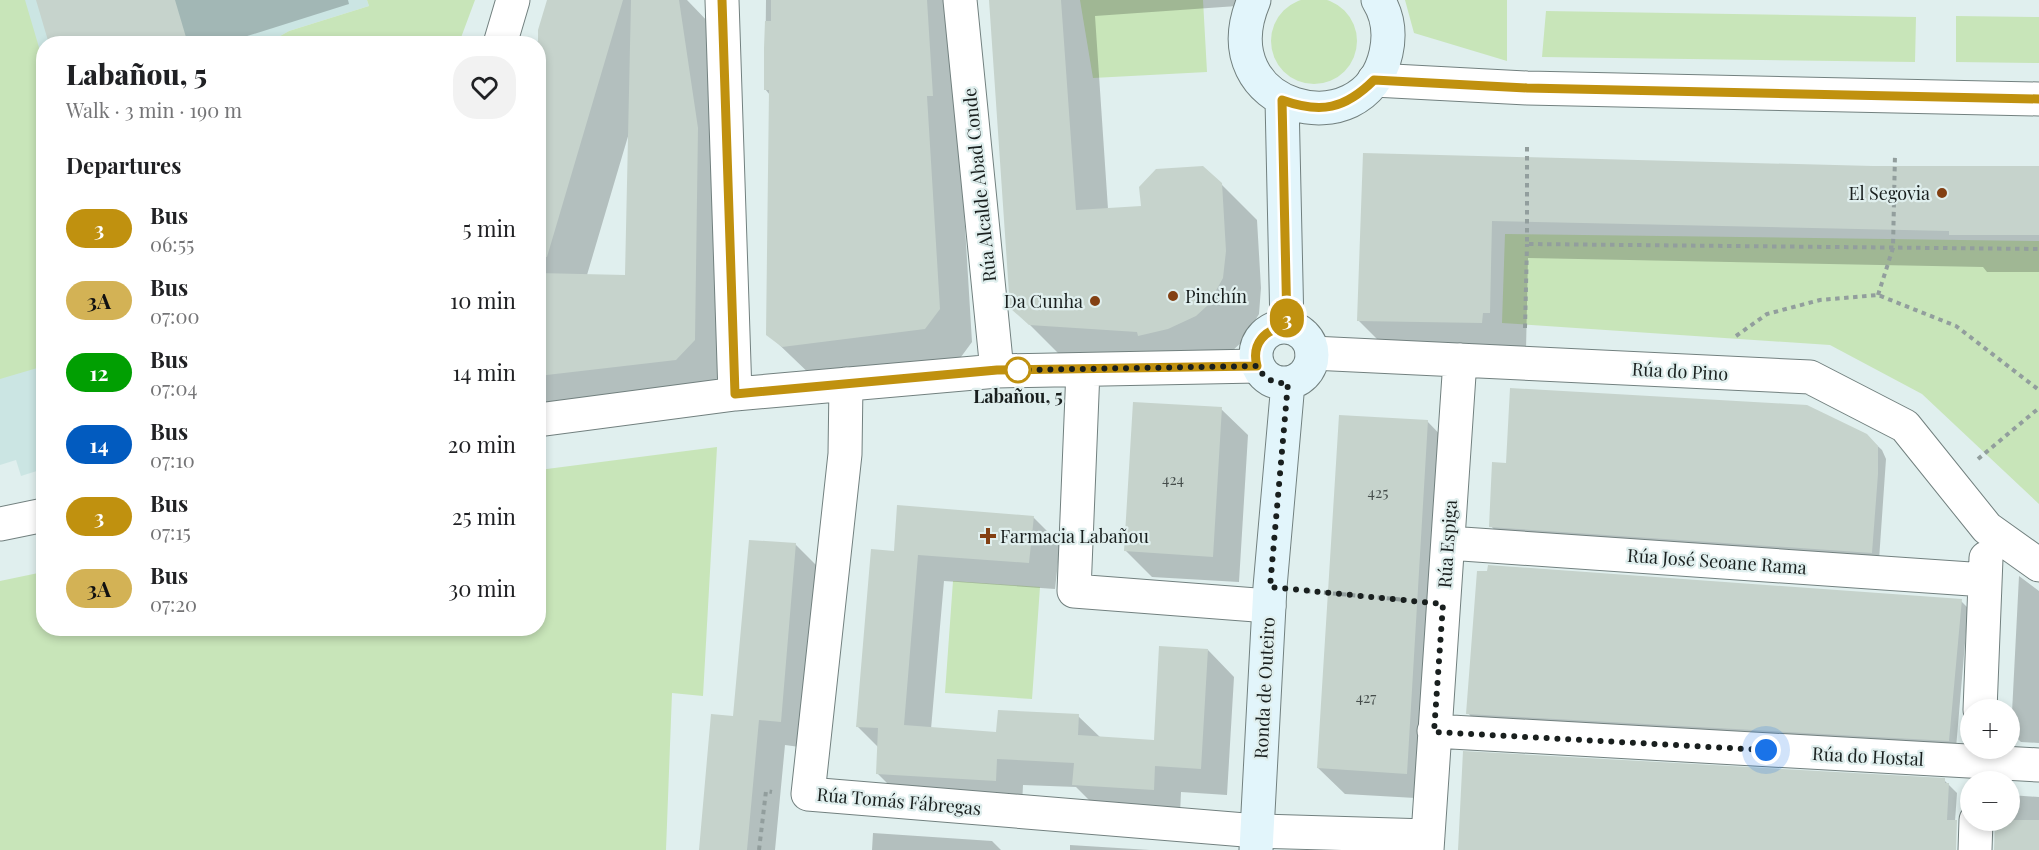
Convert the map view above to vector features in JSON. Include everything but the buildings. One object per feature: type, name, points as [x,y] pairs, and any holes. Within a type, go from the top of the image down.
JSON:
[{"type":"street","points":[[502,36],[513,0]]},
{"type":"street","points":[[722,0],[735,394]]},
{"type":"street","name":"Rúa Alcalde Abad Conde","points":[[960,0],[997,370]]},
{"type":"street","points":[[1254,0],[1246,19],[1244,43],[1250,66],[1263,86],[1282,100],[1312,108],[1342,104],[1360,94],[1374,80],[1384,62],[1388,42],[1387,21],[1378,0]]},
{"type":"street","points":[[1374,80],[1527,88],[2039,99]]},
{"type":"street","points":[[1282,100],[1287,327]]},
{"type":"street","points":[[1287,327],[1304,335],[1312,353],[1308,369],[1303,376],[1288,383],[1273,382],[1261,373],[1257,366],[1256,350],[1264,335],[1270,330],[1287,327]]},
{"type":"street","name":"Rúa do Pino","points":[[1312,353],[1810,377],[1905,426],[1986,528],[2039,565]]},
{"type":"street","name":"Rúa Espiga","points":[[1256,840],[1427,843],[1460,360]]},
{"type":"street","points":[[546,419],[735,394],[997,370],[1257,366]]},
{"type":"street","points":[[1083,370],[1074,591],[1269,597]]},
{"type":"street","name":"Ronda de Outeiro","points":[[1256,840],[1269,597],[1288,383]]},
{"type":"street","name":"Rúa Tomás Fábregas","points":[[846,384],[845,454],[808,794],[1256,840]]},
{"type":"street","points":[[0,524],[36,516]]},
{"type":"street","points":[[1980,699],[1986,528]]},
{"type":"street","name":"Rúa José Seoane Rama","points":[[1448,543],[1985,580]]},
{"type":"street","name":"Rúa do Hostal","points":[[1434,732],[1978,764],[2039,765]]},
{"type":"street","points":[[1975,850],[1976,831]]},
{"type":"path","points":[[1525,332],[1527,147]]},
{"type":"path","points":[[1878,295],[1893,248],[1895,154]]},
{"type":"path","points":[[1527,244],[2039,249]]},
{"type":"path","points":[[1733,339],[1767,314],[1820,300],[1878,295],[1956,326],[2039,390]]},
{"type":"path","points":[[1950,483],[2039,408]]},
{"type":"path","points":[[1269,597],[1443,604]]},
{"type":"shaded area","points":[[0,0],[367,0],[369,6],[289,31],[280,36],[36,36],[36,471],[21,476],[16,460],[0,465]]},
{"type":"green space","points":[[1306,-1],[1322,-1],[1338,6],[1349,17],[1356,33],[1356,49],[1349,65],[1338,76],[1322,83],[1306,83],[1290,76],[1279,65],[1272,49],[1272,33],[1279,17],[1290,6]]},
{"type":"green space","points":[[0,0],[25,0],[36,37],[36,368],[0,379]]},
{"type":"green space","points":[[367,0],[475,0],[462,36],[280,36],[289,31],[369,6]]},
{"type":"green space","points":[[1080,0],[1203,0],[1207,72],[1093,78]]},
{"type":"green space","points":[[1405,0],[1507,0],[1507,61],[1414,33]]},
{"type":"green space","points":[[1546,11],[1916,17],[1915,62],[1542,57]]},
{"type":"green space","points":[[1956,16],[2039,17],[2039,63],[1956,62]]},
{"type":"green space","points":[[1505,234],[2039,241],[2039,504],[1922,394],[1830,345],[1502,323]]},
{"type":"green space","points":[[717,447],[703,696],[672,693],[666,850],[0,850],[0,581],[36,573],[36,636],[546,636],[546,469]]},
{"type":"green space","points":[[953,581],[1040,587],[1032,699],[945,693]]},
{"type":"bus line","name":"3","points":[[722,0],[735,394],[997,370],[1257,366],[1256,350],[1264,335],[1270,330],[1287,327],[1282,100],[1302,107],[1322,108],[1342,104],[1360,94],[1374,80],[1527,88],[2039,99]]},
{"type":"place","name":"El Segovia","points":[[1942,193]]},
{"type":"place","name":"Pinchín","points":[[1173,296]]},
{"type":"place","name":"Da Cunha","points":[[1095,301]]},
{"type":"place","name":"Labañou, 5","points":[[1018,370]]},
{"type":"place","name":"Farmacia Labañou","points":[[988,536]]},
{"type":"route","points":[[1018,370],[1257,366],[1266,378],[1273,382],[1288,383],[1270,587],[1443,604],[1434,732],[1766,750]]}]
